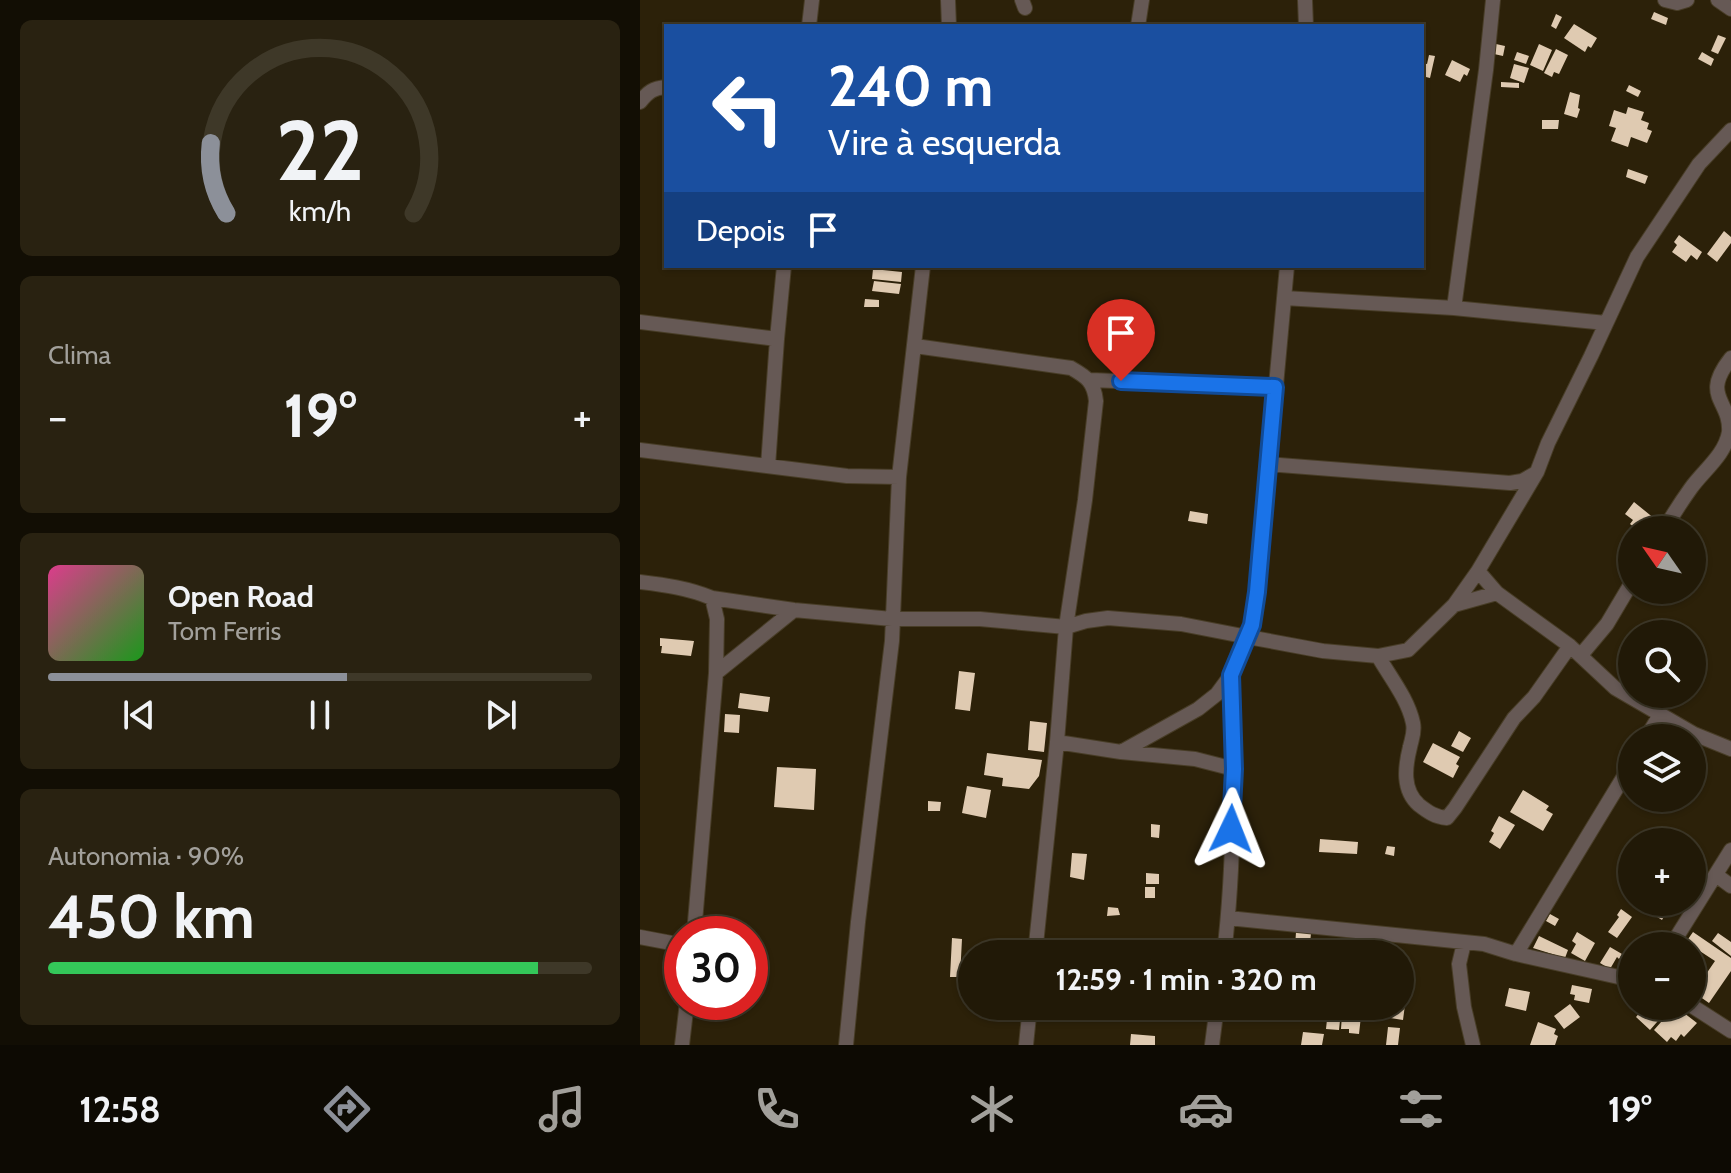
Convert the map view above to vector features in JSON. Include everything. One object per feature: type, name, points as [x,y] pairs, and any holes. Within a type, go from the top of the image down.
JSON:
[{"type":"street","points":[[809,24],[812,0]]},
{"type":"street","points":[[948,0],[949,24]]},
{"type":"street","points":[[1138,24],[1142,0]]},
{"type":"street","points":[[1305,0],[1306,24]]},
{"type":"street","points":[[1454,308],[1493,0]]},
{"type":"street","points":[[1665,0],[1677,3],[1687,0]]},
{"type":"street","points":[[1718,0],[1731,9]]},
{"type":"street","points":[[640,102],[655,88],[664,87]]},
{"type":"street","points":[[640,582],[695,591],[712,598],[794,610],[892,619],[980,619],[1066,627],[1108,618],[1181,624],[1323,651],[1378,656],[1408,650],[1454,605],[1478,571],[1537,472],[1552,433],[1637,257],[1699,164],[1731,130]]},
{"type":"street","points":[[768,466],[784,268]]},
{"type":"street","points":[[846,1045],[892,641],[899,477],[923,268]]},
{"type":"street","points":[[1121,752],[1198,709],[1217,694],[1231,675],[1248,637],[1257,592],[1287,268]]},
{"type":"street","points":[[1284,298],[1454,308],[1606,323]]},
{"type":"street","points":[[640,322],[777,339]]},
{"type":"street","points":[[915,346],[1071,368],[1090,380],[1275,387]]},
{"type":"street","points":[[1673,516],[1724,448],[1729,417],[1719,397],[1717,381],[1731,358]]},
{"type":"street","points":[[1036,940],[1066,627],[1096,401],[1090,380]]},
{"type":"street","points":[[640,450],[847,476],[899,477]]},
{"type":"street","points":[[1267,464],[1510,483],[1522,481],[1537,472]]},
{"type":"street","points":[[1510,483],[1520,501]]},
{"type":"street","points":[[1478,571],[1497,593],[1576,651],[1615,688],[1694,734],[1731,749]]},
{"type":"street","points":[[1454,605],[1497,593]]},
{"type":"street","points":[[696,916],[716,673],[717,619],[712,598]]},
{"type":"street","points":[[1378,656],[1412,718],[1415,731],[1408,756],[1407,789],[1416,802],[1431,814],[1447,818],[1514,718],[1576,651],[1607,624],[1619,604]]},
{"type":"street","points":[[716,673],[794,610]]},
{"type":"street","points":[[1226,940],[1234,769],[1231,675]]},
{"type":"street","points":[[1655,724],[1660,715]]},
{"type":"street","points":[[1057,742],[1195,759],[1234,769]]},
{"type":"street","points":[[1516,954],[1618,786]]},
{"type":"street","points":[[1680,932],[1731,850]]},
{"type":"street","points":[[1716,875],[1731,886]]},
{"type":"street","points":[[1228,918],[1484,944],[1618,977]]},
{"type":"street","points":[[640,937],[664,942]]},
{"type":"street","points":[[1464,943],[1459,964],[1473,1045]]},
{"type":"street","points":[[1706,1015],[1731,1031]]},
{"type":"street","points":[[682,1045],[685,1020]]},
{"type":"street","points":[[1026,1045],[1029,1020]]},
{"type":"street","points":[[1212,1045],[1215,1020]]},
{"type":"building","points":[[1654,12],[1668,18],[1666,25],[1651,19]]},
{"type":"building","points":[[1556,14],[1562,17],[1556,29],[1551,26]]},
{"type":"building","points":[[1574,24],[1597,38],[1585,52],[1564,38]]},
{"type":"building","points":[[1718,35],[1726,38],[1718,54],[1711,51]]},
{"type":"building","points":[[1496,44],[1505,46],[1503,56],[1494,54]]},
{"type":"building","points":[[1539,44],[1552,50],[1543,71],[1530,65]]},
{"type":"building","points":[[1556,49],[1568,55],[1559,74],[1554,72],[1552,77],[1544,73]]},
{"type":"building","points":[[1517,52],[1529,56],[1526,64],[1514,60]]},
{"type":"building","points":[[1702,52],[1714,59],[1711,66],[1698,59]]},
{"type":"building","points":[[1429,55],[1435,56],[1430,78],[1424,76],[1424,63],[1427,64]]},
{"type":"building","points":[[1452,60],[1470,69],[1460,82],[1445,75]]},
{"type":"building","points":[[1514,64],[1529,68],[1524,83],[1510,78]]},
{"type":"building","points":[[1501,82],[1519,83],[1519,88],[1501,87]]},
{"type":"building","points":[[1629,85],[1641,91],[1638,97],[1626,91]]},
{"type":"building","points":[[1570,92],[1580,95],[1577,118],[1564,114]]},
{"type":"building","points":[[1628,107],[1644,112],[1641,120],[1649,123],[1647,129],[1652,131],[1647,143],[1631,137],[1628,147],[1611,141],[1616,128],[1609,126],[1614,110],[1626,114]]},
{"type":"building","points":[[1542,120],[1559,120],[1558,129],[1542,129]]},
{"type":"building","points":[[1628,169],[1648,176],[1645,184],[1626,177]]},
{"type":"building","points":[[1724,231],[1731,237],[1731,243],[1717,262],[1707,254]]},
{"type":"building","points":[[1679,235],[1702,252],[1697,260],[1691,255],[1686,262],[1672,252]]},
{"type":"building","points":[[873,269],[902,272],[901,282],[872,279]]},
{"type":"building","points":[[874,281],[901,284],[899,294],[872,291]]},
{"type":"building","points":[[865,299],[879,300],[879,307],[864,307]]},
{"type":"building","points":[[1634,502],[1651,516],[1628,516],[1625,514]]},
{"type":"building","points":[[1190,511],[1208,514],[1207,524],[1188,521]]},
{"type":"building","points":[[660,638],[694,641],[691,656],[661,653]]},
{"type":"building","points":[[959,671],[975,673],[970,711],[955,709]]},
{"type":"building","points":[[740,693],[770,697],[768,712],[738,708]]},
{"type":"building","points":[[725,714],[740,715],[739,733],[724,732]]},
{"type":"building","points":[[1030,721],[1047,723],[1044,752],[1028,750]]},
{"type":"building","points":[[1459,731],[1471,738],[1463,752],[1451,746]]},
{"type":"building","points":[[1433,743],[1460,757],[1453,778],[1423,762]]},
{"type":"building","points":[[987,753],[1042,760],[1039,776],[1029,789],[1002,786],[1003,778],[984,775]]},
{"type":"building","points":[[777,767],[816,769],[814,810],[774,807]]},
{"type":"building","points":[[967,786],[991,790],[986,818],[962,813]]},
{"type":"building","points":[[1523,790],[1549,806],[1546,810],[1553,814],[1543,831],[1510,812]]},
{"type":"building","points":[[928,801],[941,802],[940,811],[928,811]]},
{"type":"building","points":[[1499,816],[1515,825],[1500,849],[1489,842]]},
{"type":"building","points":[[1151,824],[1160,825],[1159,838],[1151,837]]},
{"type":"building","points":[[1320,839],[1358,842],[1357,854],[1319,852]]},
{"type":"building","points":[[1387,846],[1395,847],[1394,856],[1385,854]]},
{"type":"building","points":[[1072,853],[1087,854],[1084,880],[1070,877]]},
{"type":"building","points":[[1146,873],[1159,874],[1159,884],[1146,884]]},
{"type":"building","points":[[1145,887],[1155,887],[1155,898],[1145,898]]},
{"type":"building","points":[[1108,907],[1118,908],[1120,915],[1107,916]]},
{"type":"building","points":[[1550,914],[1559,919],[1555,926],[1546,921]]},
{"type":"building","points":[[1619,917],[1632,917],[1621,932],[1618,932],[1617,938],[1608,932]]},
{"type":"building","points":[[1296,932],[1311,933],[1310,940],[1295,940]]},
{"type":"building","points":[[1577,932],[1595,943],[1585,961],[1571,953]]},
{"type":"building","points":[[1718,933],[1731,942],[1731,956],[1712,941]]},
{"type":"building","points":[[1539,936],[1568,950],[1565,958],[1533,948]]},
{"type":"building","points":[[952,938],[962,939],[958,940],[958,977],[950,977]]},
{"type":"building","points":[[1706,941],[1731,958],[1731,971],[1709,1003],[1706,1001],[1706,974],[1715,961],[1706,955]]},
{"type":"building","points":[[1610,947],[1618,952],[1618,958],[1610,969],[1600,963]]},
{"type":"building","points":[[1572,985],[1592,989],[1589,1003],[1574,1000],[1575,995],[1570,994]]},
{"type":"building","points":[[1509,988],[1530,992],[1526,1011],[1505,1006]]},
{"type":"building","points":[[1570,1004],[1580,1017],[1564,1029],[1554,1016]]},
{"type":"building","points":[[1327,1020],[1340,1020],[1339,1030],[1326,1029]]},
{"type":"building","points":[[1342,1020],[1361,1020],[1359,1034],[1341,1029]]},
{"type":"building","points":[[1639,1020],[1659,1020],[1650,1030]]},
{"type":"building","points":[[1663,1020],[1693,1020],[1697,1023],[1676,1041],[1671,1037],[1667,1042],[1654,1030]]},
{"type":"building","points":[[1538,1022],[1556,1029],[1554,1034],[1558,1036],[1555,1045],[1530,1045]]},
{"type":"building","points":[[1388,1027],[1400,1028],[1398,1045],[1386,1045]]},
{"type":"building","points":[[1303,1032],[1324,1034],[1322,1045],[1301,1045]]},
{"type":"building","points":[[1131,1034],[1155,1036],[1155,1045],[1130,1045]]},
{"type":"route","points":[[1121,381],[1275,387],[1252,625],[1231,675],[1234,769],[1231,829]]}]
